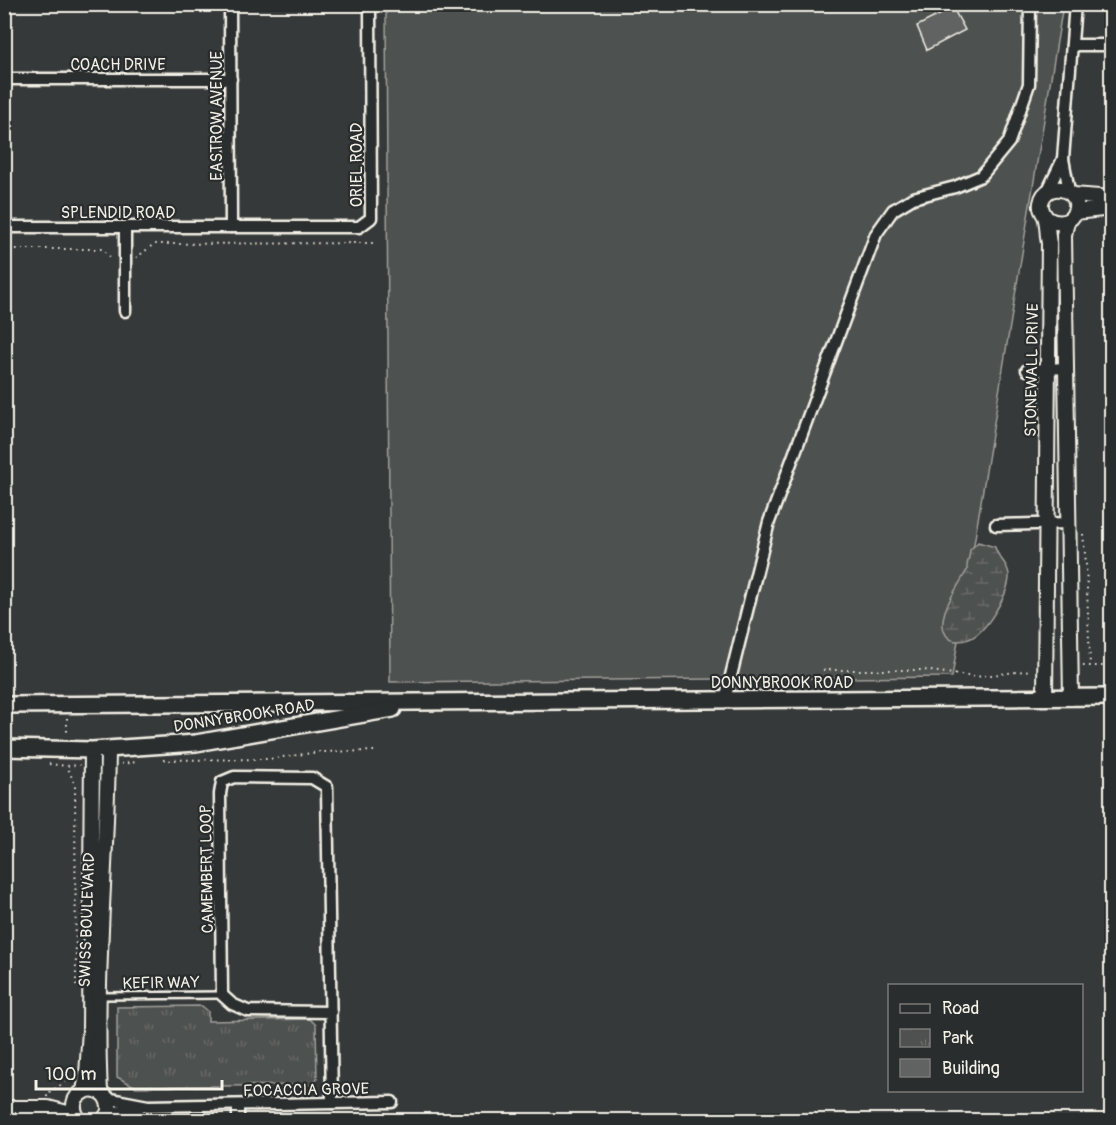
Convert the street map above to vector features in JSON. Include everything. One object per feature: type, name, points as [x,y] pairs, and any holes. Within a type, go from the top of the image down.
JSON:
[{"type":"main road","name":"DONNYBROOK ROAD","points":[[4,705],[1112,697]]},
{"type":"main road","name":"DONNYBROOK ROAD","points":[[4,748],[92,758],[196,743],[369,712],[452,701]]},
{"type":"street","name":"EASTROW AVENUE","points":[[230,4],[231,227]]},
{"type":"street","name":"ORIEL ROAD","points":[[231,227],[359,227],[371,218],[370,4]]},
{"type":"street","points":[[725,700],[769,522],[876,234],[893,210],[913,198],[956,187],[981,176],[1009,142],[1029,84],[1030,4]]},
{"type":"street","points":[[1071,216],[1076,201],[1071,193],[1063,159],[1075,4]]},
{"type":"street","points":[[1072,45],[1112,45]]},
{"type":"street","name":"COACH DRIVE","points":[[4,79],[231,79]]},
{"type":"street","points":[[1063,159],[1041,202],[1042,213],[1046,218],[1056,223],[1071,216],[1112,208]]},
{"type":"street","points":[[1047,192],[1058,188],[1071,193],[1112,198]]},
{"type":"street","name":"STONEWALL DRIVE","points":[[1071,216],[1064,235],[1071,698]]},
{"type":"street","name":"STONEWALL DRIVE","points":[[1045,698],[1049,243],[1046,218]]},
{"type":"street","name":"SPLENDID ROAD","points":[[4,227],[231,227]]},
{"type":"street","points":[[125,228],[125,311]]},
{"type":"street","points":[[1028,370],[1066,368]]},
{"type":"street","points":[[996,525],[1068,523]]},
{"type":"street","name":"SWISS BOULEVARD","points":[[106,1117],[110,1107],[103,1095],[100,996],[101,909],[105,867],[108,756]]},
{"type":"street","name":"SWISS BOULEVARD","points":[[77,1118],[74,1110],[87,1074],[90,1029],[92,758]]},
{"type":"street","name":"CAMEMBERT LOOP","points":[[222,995],[220,805],[222,782],[234,777],[312,778],[327,787],[332,1103]]},
{"type":"street","points":[[222,995],[232,1004],[248,1011],[331,1012]]},
{"type":"street","points":[[48,1108],[95,1090],[103,1095]]},
{"type":"street","name":"FOCACCIA GROVE","points":[[103,1095],[148,1106]]},
{"type":"street","name":"FOCACCIA GROVE","points":[[106,1117],[148,1106],[392,1102]]},
{"type":"street","points":[[238,1105],[238,1120]]},
{"type":"street","points":[[4,1108],[48,1108],[77,1118]]},
{"type":"lane","name":"KEFIR WAY","points":[[100,996],[222,995]]},
{"type":"path","points":[[4,249],[102,249],[110,257],[136,258],[154,244],[376,243]]},
{"type":"path","points":[[1070,666],[1112,666]]},
{"type":"path","points":[[823,670],[924,670],[975,677],[1020,673],[1046,667]]},
{"type":"path","points":[[154,760],[269,759],[319,752],[377,751]]},
{"type":"path","points":[[108,756],[129,764],[142,760]]},
{"type":"path","points":[[76,994],[75,785],[67,766],[92,758]]},
{"type":"path","points":[[68,1081],[74,1076],[75,1070]]},
{"type":"green space","points":[[386,5],[1063,5],[952,677],[390,682]]},
{"type":"green space","points":[[978,542],[995,547],[1005,563],[1009,575],[1006,591],[996,611],[983,629],[969,639],[955,641],[946,635],[943,618],[952,595],[967,570],[970,550]]},
{"type":"green space","points":[[202,1006],[208,1011],[208,1021],[310,1019],[316,1025],[317,1079],[311,1085],[136,1087],[117,1077],[117,1007]]},
{"type":"building","points":[[953,8],[965,30],[927,50],[917,26]]}]
